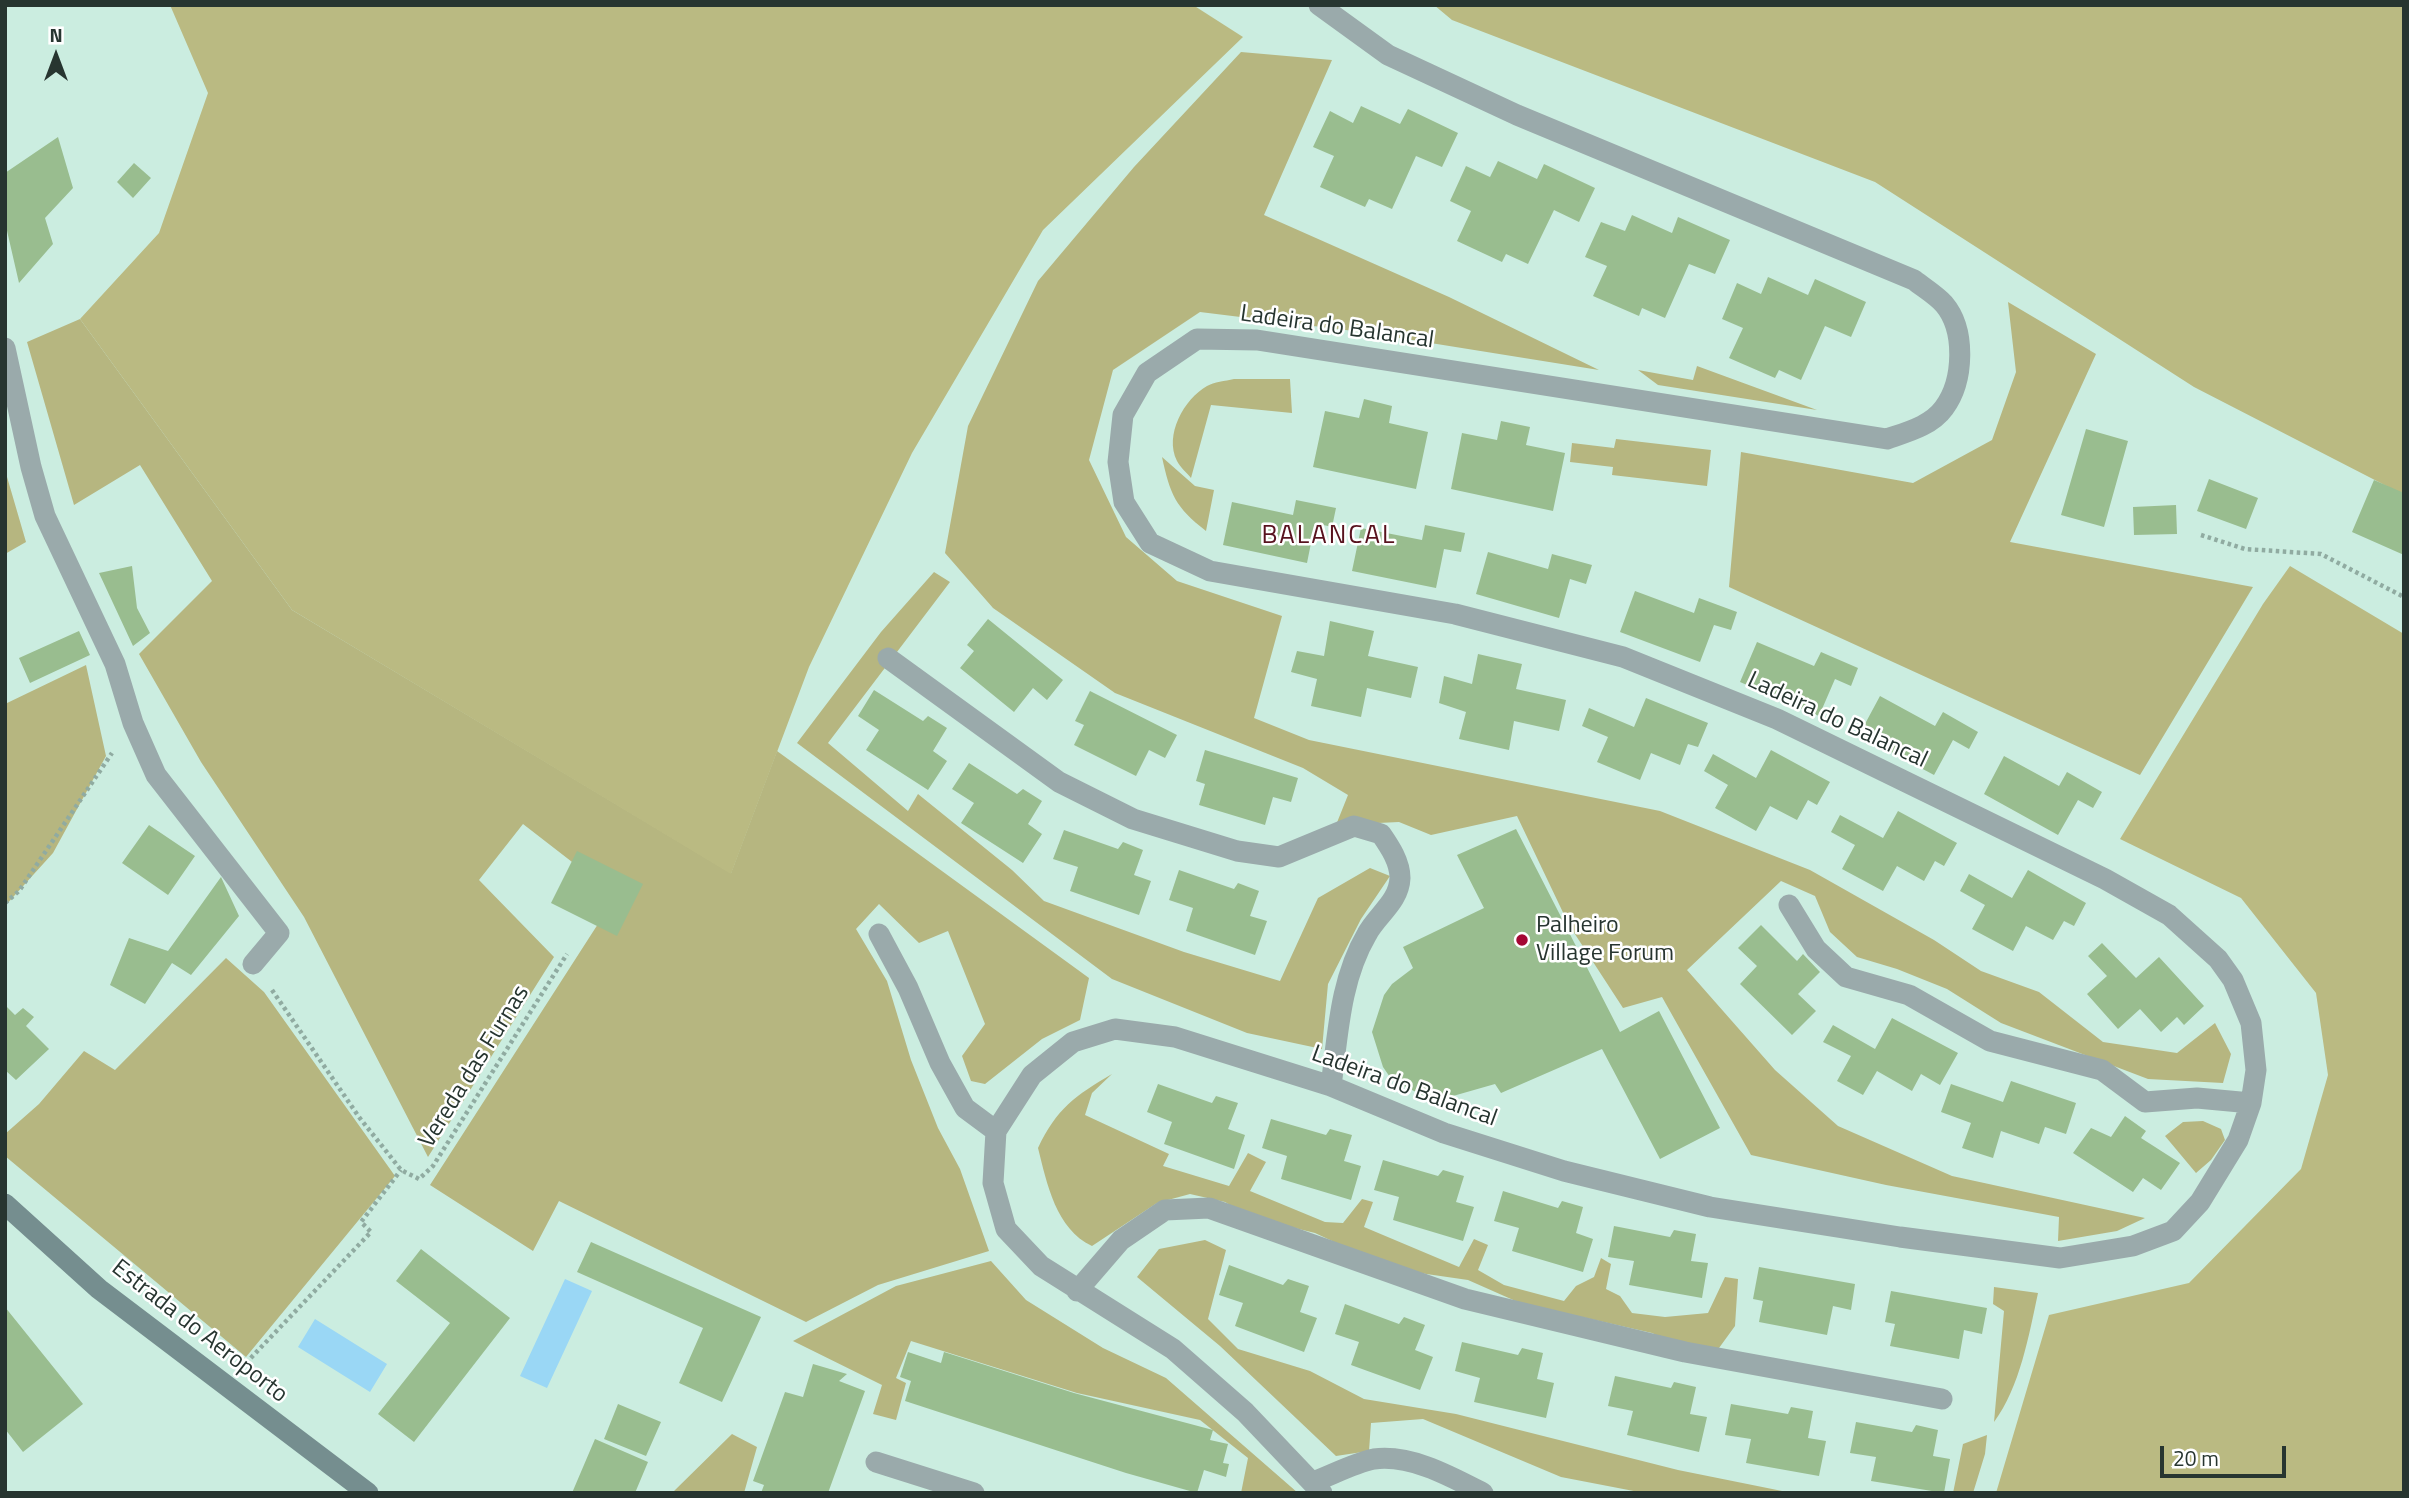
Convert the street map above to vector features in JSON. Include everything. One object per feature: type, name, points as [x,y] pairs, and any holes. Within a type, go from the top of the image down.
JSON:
[{"type":"main road","name":"Estrada do Aeroporto","points":[[5,1204],[99,1289],[369,1493]]},
{"type":"street","name":"Ladeira do Balancal","points":[[1317,1488],[1245,1412],[1173,1349],[1041,1266],[1006,1229],[993,1183],[996,1131],[1032,1075],[1073,1042],[1115,1029],[1175,1037],[1331,1086],[1444,1133],[1564,1171],[1710,1207],[1900,1237],[2060,1258],[2133,1247],[2173,1231],[2200,1202],[2238,1140],[2251,1102],[2256,1070],[2251,1023],[2233,980],[2218,959],[2169,915],[2105,879],[1777,719],[1623,657],[1454,614],[1210,570],[1150,543],[1124,502],[1118,462],[1123,415],[1147,373],[1197,339],[1257,340],[1887,439],[1922,426],[1944,408],[1957,381],[1960,340],[1945,305],[1914,280],[1817,237],[1517,115],[1388,55],[1319,5]]},
{"type":"street","points":[[5,348],[31,467],[45,516],[116,664],[133,723],[156,775],[279,933],[253,964]]},
{"type":"street","points":[[888,657],[1059,782],[1133,819],[1237,851],[1279,857],[1354,826],[1381,834],[1394,853],[1400,879],[1392,903],[1368,931],[1351,967],[1339,1019],[1331,1086]]},
{"type":"street","points":[[1789,905],[1816,949],[1846,977],[1909,995],[1990,1041],[2102,1070],[2144,1102],[2197,1098],[2251,1102]]},
{"type":"street","points":[[879,934],[908,988],[940,1063],[965,1108],[996,1131]]},
{"type":"street","points":[[1077,1291],[1121,1240],[1165,1210],[1209,1208],[1465,1299],[1685,1352],[1942,1399]]},
{"type":"street","points":[[1317,1488],[1375,1459],[1410,1463],[1441,1472],[1483,1493]]},
{"type":"street","points":[[876,1462],[974,1493]]},
{"type":"path","points":[[2201,536],[2245,550],[2322,554],[2404,597]]},
{"type":"path","points":[[5,903],[19,891],[133,723]]},
{"type":"path","name":"Vereda das Furnas","points":[[253,964],[359,1117],[401,1170],[419,1179],[433,1166],[567,954]]},
{"type":"path","name":"Vereda das Furnas","points":[[243,1367],[371,1232],[361,1222],[401,1170]]},
{"type":"green space","points":[[170,5],[1193,5],[1243,37],[1043,230],[912,453],[809,667],[731,874],[292,610],[80,319],[159,233],[208,93]]},
{"type":"green space","points":[[1434,5],[2404,5],[2404,495],[2194,387],[1875,182],[1452,20]]},
{"type":"green space","points":[[1241,52],[1332,60],[1264,215],[1449,297],[1599,370],[1362,332],[1200,312],[1113,370],[1089,460],[1126,537],[1177,581],[1282,616],[1254,718],[1309,740],[1660,811],[1810,870],[1934,940],[1981,971],[2039,992],[2103,1042],[2177,1053],[2215,1023],[2231,1054],[2223,1083],[2148,1079],[2001,1023],[1947,989],[1857,957],[1830,932],[1815,896],[1781,881],[1687,970],[1775,1070],[1838,1126],[1952,1176],[2145,1218],[2117,1231],[2058,1241],[2059,1217],[1886,1185],[1751,1155],[1662,997],[1623,1008],[1569,925],[1517,816],[1431,835],[1399,822],[1336,825],[1348,795],[1303,768],[1115,693],[993,608],[945,553],[968,426],[1038,281],[1134,167]]},
{"type":"green space","points":[[2008,302],[2096,354],[2010,542],[2253,587],[2140,775],[1729,587],[1741,452],[1913,483],[1992,440],[2016,372]]},
{"type":"green space","points":[[80,319],[292,610],[731,873],[777,751],[1089,978],[1080,1020],[1042,1039],[985,1084],[971,1081],[962,1056],[985,1024],[948,931],[919,943],[879,904],[856,929],[887,981],[911,1060],[938,1128],[960,1169],[989,1251],[878,1285],[806,1322],[559,1201],[533,1251],[430,1185],[616,896],[523,824],[479,880],[554,957],[428,1157],[304,917],[201,762],[139,654],[212,581],[140,465],[74,505],[27,342]]},
{"type":"green space","points":[[1697,366],[1817,410],[1658,385],[1638,370],[1693,380]]},
{"type":"green space","points":[[1234,379],[1290,379],[1292,413],[1211,405],[1191,478],[1178,463],[1174,451],[1173,440],[1178,419],[1191,400],[1207,386]]},
{"type":"green space","points":[[1616,439],[1711,450],[1707,486],[1612,475],[1613,467],[1570,462],[1572,443],[1614,448]]},
{"type":"green space","points":[[1162,457],[1195,486],[1214,490],[1206,531],[1187,515],[1175,499]]},
{"type":"green space","points":[[5,470],[26,542],[5,554]]},
{"type":"green space","points":[[2290,566],[2404,634],[2404,1493],[1996,1493],[2049,1315],[2189,1283],[2301,1169],[2328,1075],[2316,993],[2241,898],[2120,839],[2263,604]]},
{"type":"green space","points":[[934,572],[950,582],[828,743],[908,811],[918,794],[1012,870],[1044,901],[1184,952],[1280,981],[1318,898],[1370,868],[1390,876],[1361,919],[1328,984],[1322,1049],[1247,1033],[1112,979],[797,743],[881,632]]},
{"type":"green space","points":[[86,665],[106,756],[53,853],[5,906],[5,704]]},
{"type":"green space","points":[[226,958],[264,992],[395,1176],[246,1357],[5,1156],[5,1134],[39,1104],[84,1051],[115,1070]]},
{"type":"green space","points":[[1112,1074],[1092,1093],[1085,1115],[1169,1154],[1163,1166],[1229,1186],[1248,1153],[1266,1162],[1250,1191],[1325,1222],[1343,1223],[1362,1199],[1373,1202],[1364,1227],[1459,1267],[1474,1239],[1488,1245],[1478,1270],[1504,1285],[1564,1301],[1576,1286],[1594,1277],[1601,1258],[1611,1264],[1606,1289],[1620,1296],[1632,1313],[1665,1317],[1708,1313],[1725,1277],[1738,1279],[1735,1326],[1719,1348],[1685,1348],[1652,1333],[1520,1303],[1468,1280],[1392,1269],[1315,1233],[1250,1217],[1225,1202],[1190,1194],[1157,1203],[1092,1246],[1070,1229],[1061,1217],[1038,1148],[1052,1123],[1068,1104]]},
{"type":"green space","points":[[2203,1121],[2221,1129],[2225,1140],[2211,1160],[2196,1173],[2165,1136],[2183,1122]]},
{"type":"green space","points":[[1205,1240],[1226,1250],[1208,1319],[1238,1349],[1310,1371],[1364,1399],[1456,1414],[1678,1470],[1792,1493],[1644,1493],[1561,1477],[1423,1419],[1371,1423],[1369,1451],[1336,1456],[1220,1346],[1137,1277],[1159,1249]]},
{"type":"green space","points":[[991,1261],[1026,1300],[1103,1348],[1166,1378],[1298,1493],[1241,1493],[1248,1458],[1200,1420],[1077,1393],[911,1341],[896,1378],[906,1383],[896,1420],[873,1414],[882,1385],[793,1341],[896,1286]]},
{"type":"green space","points":[[1994,1287],[2038,1293],[2017,1377],[1994,1422],[2004,1311],[1993,1304]]},
{"type":"green space","points":[[732,1434],[757,1447],[744,1493],[674,1491]]},
{"type":"green space","points":[[1987,1435],[1985,1454],[1973,1493],[1953,1493],[1963,1444]]},
{"type":"water","points":[[565,1279],[592,1291],[547,1388],[520,1376]]},
{"type":"water","points":[[315,1319],[387,1364],[370,1392],[298,1347]]},
{"type":"building","points":[[1361,106],[1400,124],[1408,109],[1458,133],[1442,167],[1416,156],[1392,209],[1369,199],[1365,207],[1320,187],[1334,156],[1313,147],[1330,111],[1353,123]]},
{"type":"building","points":[[58,137],[73,188],[45,218],[53,244],[19,283],[5,222],[5,173]]},
{"type":"building","points":[[1498,161],[1537,179],[1544,164],[1595,188],[1579,222],[1554,210],[1528,264],[1506,254],[1502,262],[1457,241],[1471,211],[1450,201],[1466,166],[1490,177]]},
{"type":"building","points":[[134,163],[151,178],[133,198],[117,182]]},
{"type":"building","points":[[1632,215],[1672,233],[1678,217],[1730,240],[1715,274],[1689,264],[1665,318],[1642,308],[1639,316],[1593,296],[1607,266],[1585,257],[1601,222],[1625,231]]},
{"type":"building","points":[[1768,277],[1808,295],[1815,279],[1866,302],[1851,337],[1825,326],[1801,380],[1779,370],[1775,378],[1729,358],[1743,328],[1722,319],[1737,283],[1761,294]]},
{"type":"building","points":[[1364,399],[1392,406],[1389,423],[1428,432],[1416,489],[1313,467],[1325,411],[1359,418]]},
{"type":"building","points":[[1501,421],[1530,427],[1526,445],[1565,453],[1553,511],[1451,489],[1462,433],[1497,440]]},
{"type":"building","points":[[2086,429],[2128,441],[2104,527],[2061,515]]},
{"type":"building","points":[[2209,479],[2258,498],[2246,529],[2197,511]]},
{"type":"building","points":[[2374,480],[2404,493],[2404,555],[2352,532]]},
{"type":"building","points":[[1296,500],[1336,508],[1332,527],[1315,523],[1307,563],[1223,545],[1232,502],[1293,515]]},
{"type":"building","points":[[2176,505],[2177,534],[2134,535],[2133,507]]},
{"type":"building","points":[[1425,525],[1465,533],[1461,552],[1444,549],[1436,588],[1352,571],[1361,528],[1422,540]]},
{"type":"building","points":[[1488,552],[1548,569],[1552,554],[1592,565],[1586,584],[1570,579],[1559,618],[1476,594]]},
{"type":"building","points":[[132,566],[137,608],[150,633],[133,646],[99,573]]},
{"type":"building","points":[[1635,591],[1694,613],[1699,598],[1737,612],[1731,630],[1714,625],[1700,662],[1620,632]]},
{"type":"building","points":[[988,619],[1063,680],[1047,700],[1033,688],[1014,712],[960,668],[974,651],[967,645]]},
{"type":"building","points":[[1330,621],[1374,631],[1368,656],[1418,667],[1411,698],[1367,688],[1361,717],[1311,706],[1317,679],[1291,672],[1297,651],[1324,656]]},
{"type":"building","points":[[79,631],[90,655],[30,683],[19,658]]},
{"type":"building","points":[[1757,642],[1814,666],[1821,652],[1858,668],[1851,686],[1835,679],[1819,716],[1740,682]]},
{"type":"building","points":[[1478,654],[1522,664],[1516,689],[1566,700],[1559,731],[1514,721],[1509,750],[1459,739],[1466,712],[1439,703],[1444,676],[1472,684]]},
{"type":"building","points":[[874,690],[923,721],[928,716],[947,728],[933,751],[947,761],[928,790],[866,750],[879,730],[858,716]]},
{"type":"building","points":[[1090,691],[1177,735],[1165,758],[1149,750],[1136,776],[1074,745],[1084,725],[1075,721]]},
{"type":"building","points":[[1880,696],[1935,726],[1943,712],[1978,732],[1969,749],[1953,740],[1934,775],[1859,735]]},
{"type":"building","points":[[1646,698],[1708,723],[1698,747],[1688,744],[1680,765],[1651,753],[1640,780],[1597,762],[1608,737],[1582,726],[1589,708],[1634,727]]},
{"type":"building","points":[[1205,750],[1298,778],[1291,802],[1273,797],[1265,825],[1199,805],[1205,784],[1196,781]]},
{"type":"building","points":[[1771,750],[1830,782],[1817,805],[1808,800],[1797,820],[1770,806],[1756,831],[1715,808],[1728,785],[1704,771],[1713,754],[1756,778]]},
{"type":"building","points":[[2004,756],[2059,786],[2067,772],[2102,792],[2093,808],[2078,800],[2058,835],[1984,794]]},
{"type":"building","points":[[969,763],[1017,794],[1023,789],[1042,801],[1028,824],[1042,834],[1023,863],[961,823],[974,803],[952,789]]},
{"type":"building","points":[[1898,811],[1957,843],[1944,866],[1935,861],[1924,881],[1897,866],[1883,891],[1842,869],[1855,845],[1831,832],[1840,815],[1883,838]]},
{"type":"building","points":[[149,825],[195,856],[168,895],[122,863]]},
{"type":"building","name":"Palheiro Village Forum","points":[[1516,829],[1620,1032],[1659,1011],[1720,1128],[1660,1159],[1602,1049],[1501,1093],[1495,1084],[1446,1098],[1422,1095],[1392,1080],[1383,1067],[1372,1032],[1384,995],[1392,984],[1413,968],[1403,947],[1484,908],[1457,855]]},
{"type":"building","points":[[1064,830],[1118,849],[1123,842],[1143,850],[1134,875],[1151,881],[1139,915],[1070,891],[1078,867],[1053,859]]},
{"type":"building","points":[[577,851],[643,884],[617,936],[551,903]]},
{"type":"building","points":[[1179,870],[1234,889],[1238,883],[1259,891],[1250,916],[1267,921],[1255,955],[1186,931],[1193,908],[1169,900]]},
{"type":"building","points":[[2028,870],[2086,903],[2074,926],[2064,921],[2053,940],[2026,926],[2013,951],[1972,929],[1985,905],[1960,891],[1969,874],[2012,898]]},
{"type":"building","points":[[221,877],[239,916],[191,975],[172,963],[145,1004],[110,985],[129,938],[168,951]]},
{"type":"building","points":[[1761,925],[1797,961],[1803,954],[1820,972],[1798,994],[1816,1011],[1792,1035],[1740,984],[1757,966],[1738,948]]},
{"type":"building","points":[[2102,943],[2136,978],[2159,957],[2204,1006],[2184,1025],[2177,1017],[2161,1032],[2140,1009],[2118,1029],[2087,994],[2107,976],[2088,956]]},
{"type":"building","points":[[5,1005],[15,1015],[23,1008],[34,1017],[26,1026],[49,1049],[16,1080],[5,1070]]},
{"type":"building","points":[[1892,1018],[1958,1053],[1940,1085],[1921,1074],[1912,1091],[1877,1071],[1863,1095],[1837,1081],[1851,1056],[1823,1042],[1833,1025],[1875,1049]]},
{"type":"building","points":[[2011,1081],[2076,1103],[2066,1134],[2045,1127],[2039,1144],[2001,1131],[1993,1158],[1962,1148],[1971,1123],[1941,1112],[1951,1084],[2003,1102]]},
{"type":"building","points":[[1158,1084],[1212,1103],[1216,1096],[1238,1103],[1228,1129],[1245,1135],[1234,1169],[1164,1144],[1172,1122],[1147,1112]]},
{"type":"building","points":[[2125,1116],[2146,1131],[2141,1138],[2180,1163],[2161,1190],[2143,1178],[2133,1192],[2073,1153],[2091,1128],[2111,1137]]},
{"type":"building","points":[[1271,1119],[1326,1135],[1330,1129],[1352,1135],[1344,1161],[1361,1166],[1351,1200],[1281,1179],[1287,1156],[1262,1148]]},
{"type":"building","points":[[1383,1160],[1438,1176],[1443,1170],[1464,1176],[1456,1202],[1474,1207],[1463,1241],[1393,1220],[1399,1197],[1374,1190]]},
{"type":"building","points":[[1503,1191],[1558,1208],[1562,1201],[1583,1207],[1576,1233],[1593,1239],[1583,1272],[1512,1251],[1519,1228],[1494,1221]]},
{"type":"building","points":[[1614,1226],[1670,1237],[1674,1230],[1696,1234],[1691,1261],[1708,1263],[1702,1298],[1629,1285],[1634,1261],[1608,1257]]},
{"type":"building","points":[[591,1242],[761,1317],[722,1402],[679,1383],[703,1328],[577,1272]]},
{"type":"building","points":[[421,1249],[510,1318],[414,1442],[378,1414],[450,1323],[396,1281]]},
{"type":"building","points":[[1229,1265],[1283,1285],[1288,1279],[1309,1286],[1300,1312],[1317,1318],[1304,1352],[1235,1326],[1243,1303],[1219,1295]]},
{"type":"building","points":[[1759,1267],[1855,1284],[1851,1310],[1833,1306],[1827,1335],[1759,1322],[1763,1301],[1753,1299]]},
{"type":"building","points":[[1891,1291],[1987,1308],[1982,1334],[1964,1330],[1959,1359],[1890,1346],[1895,1324],[1885,1322]]},
{"type":"building","points":[[1345,1304],[1399,1324],[1404,1317],[1425,1325],[1415,1350],[1433,1357],[1420,1390],[1351,1365],[1359,1342],[1335,1334]]},
{"type":"building","points":[[5,1307],[83,1404],[23,1452],[5,1429]]},
{"type":"building","points":[[1462,1342],[1518,1355],[1522,1348],[1543,1353],[1537,1379],[1554,1383],[1546,1418],[1474,1402],[1480,1378],[1455,1371]]},
{"type":"building","points":[[908,1352],[941,1363],[944,1352],[1074,1393],[1213,1430],[1210,1440],[1228,1444],[1223,1463],[1229,1464],[1226,1477],[1204,1470],[1197,1493],[1126,1473],[905,1401],[911,1381],[900,1377]]},
{"type":"building","points":[[813,1364],[847,1374],[839,1381],[865,1391],[828,1493],[761,1493],[764,1485],[753,1481],[785,1392],[803,1397]]},
{"type":"building","points":[[1615,1376],[1671,1388],[1674,1382],[1696,1387],[1690,1414],[1707,1417],[1699,1452],[1627,1435],[1633,1411],[1608,1406]]},
{"type":"building","points":[[618,1404],[661,1422],[646,1456],[604,1439]]},
{"type":"building","points":[[1731,1404],[1788,1414],[1791,1407],[1813,1411],[1808,1438],[1826,1441],[1819,1476],[1746,1463],[1751,1439],[1725,1435]]},
{"type":"building","points":[[1856,1422],[1912,1432],[1916,1425],[1938,1430],[1933,1456],[1950,1459],[1944,1493],[1871,1481],[1876,1457],[1850,1453]]},
{"type":"building","points":[[595,1439],[648,1462],[635,1493],[572,1493]]},
{"type":"place","name":"Palheiro Village Forum","points":[[1522,940]]},
{"type":"district","name":"BALANCAL","points":[[1329,537]]}]
